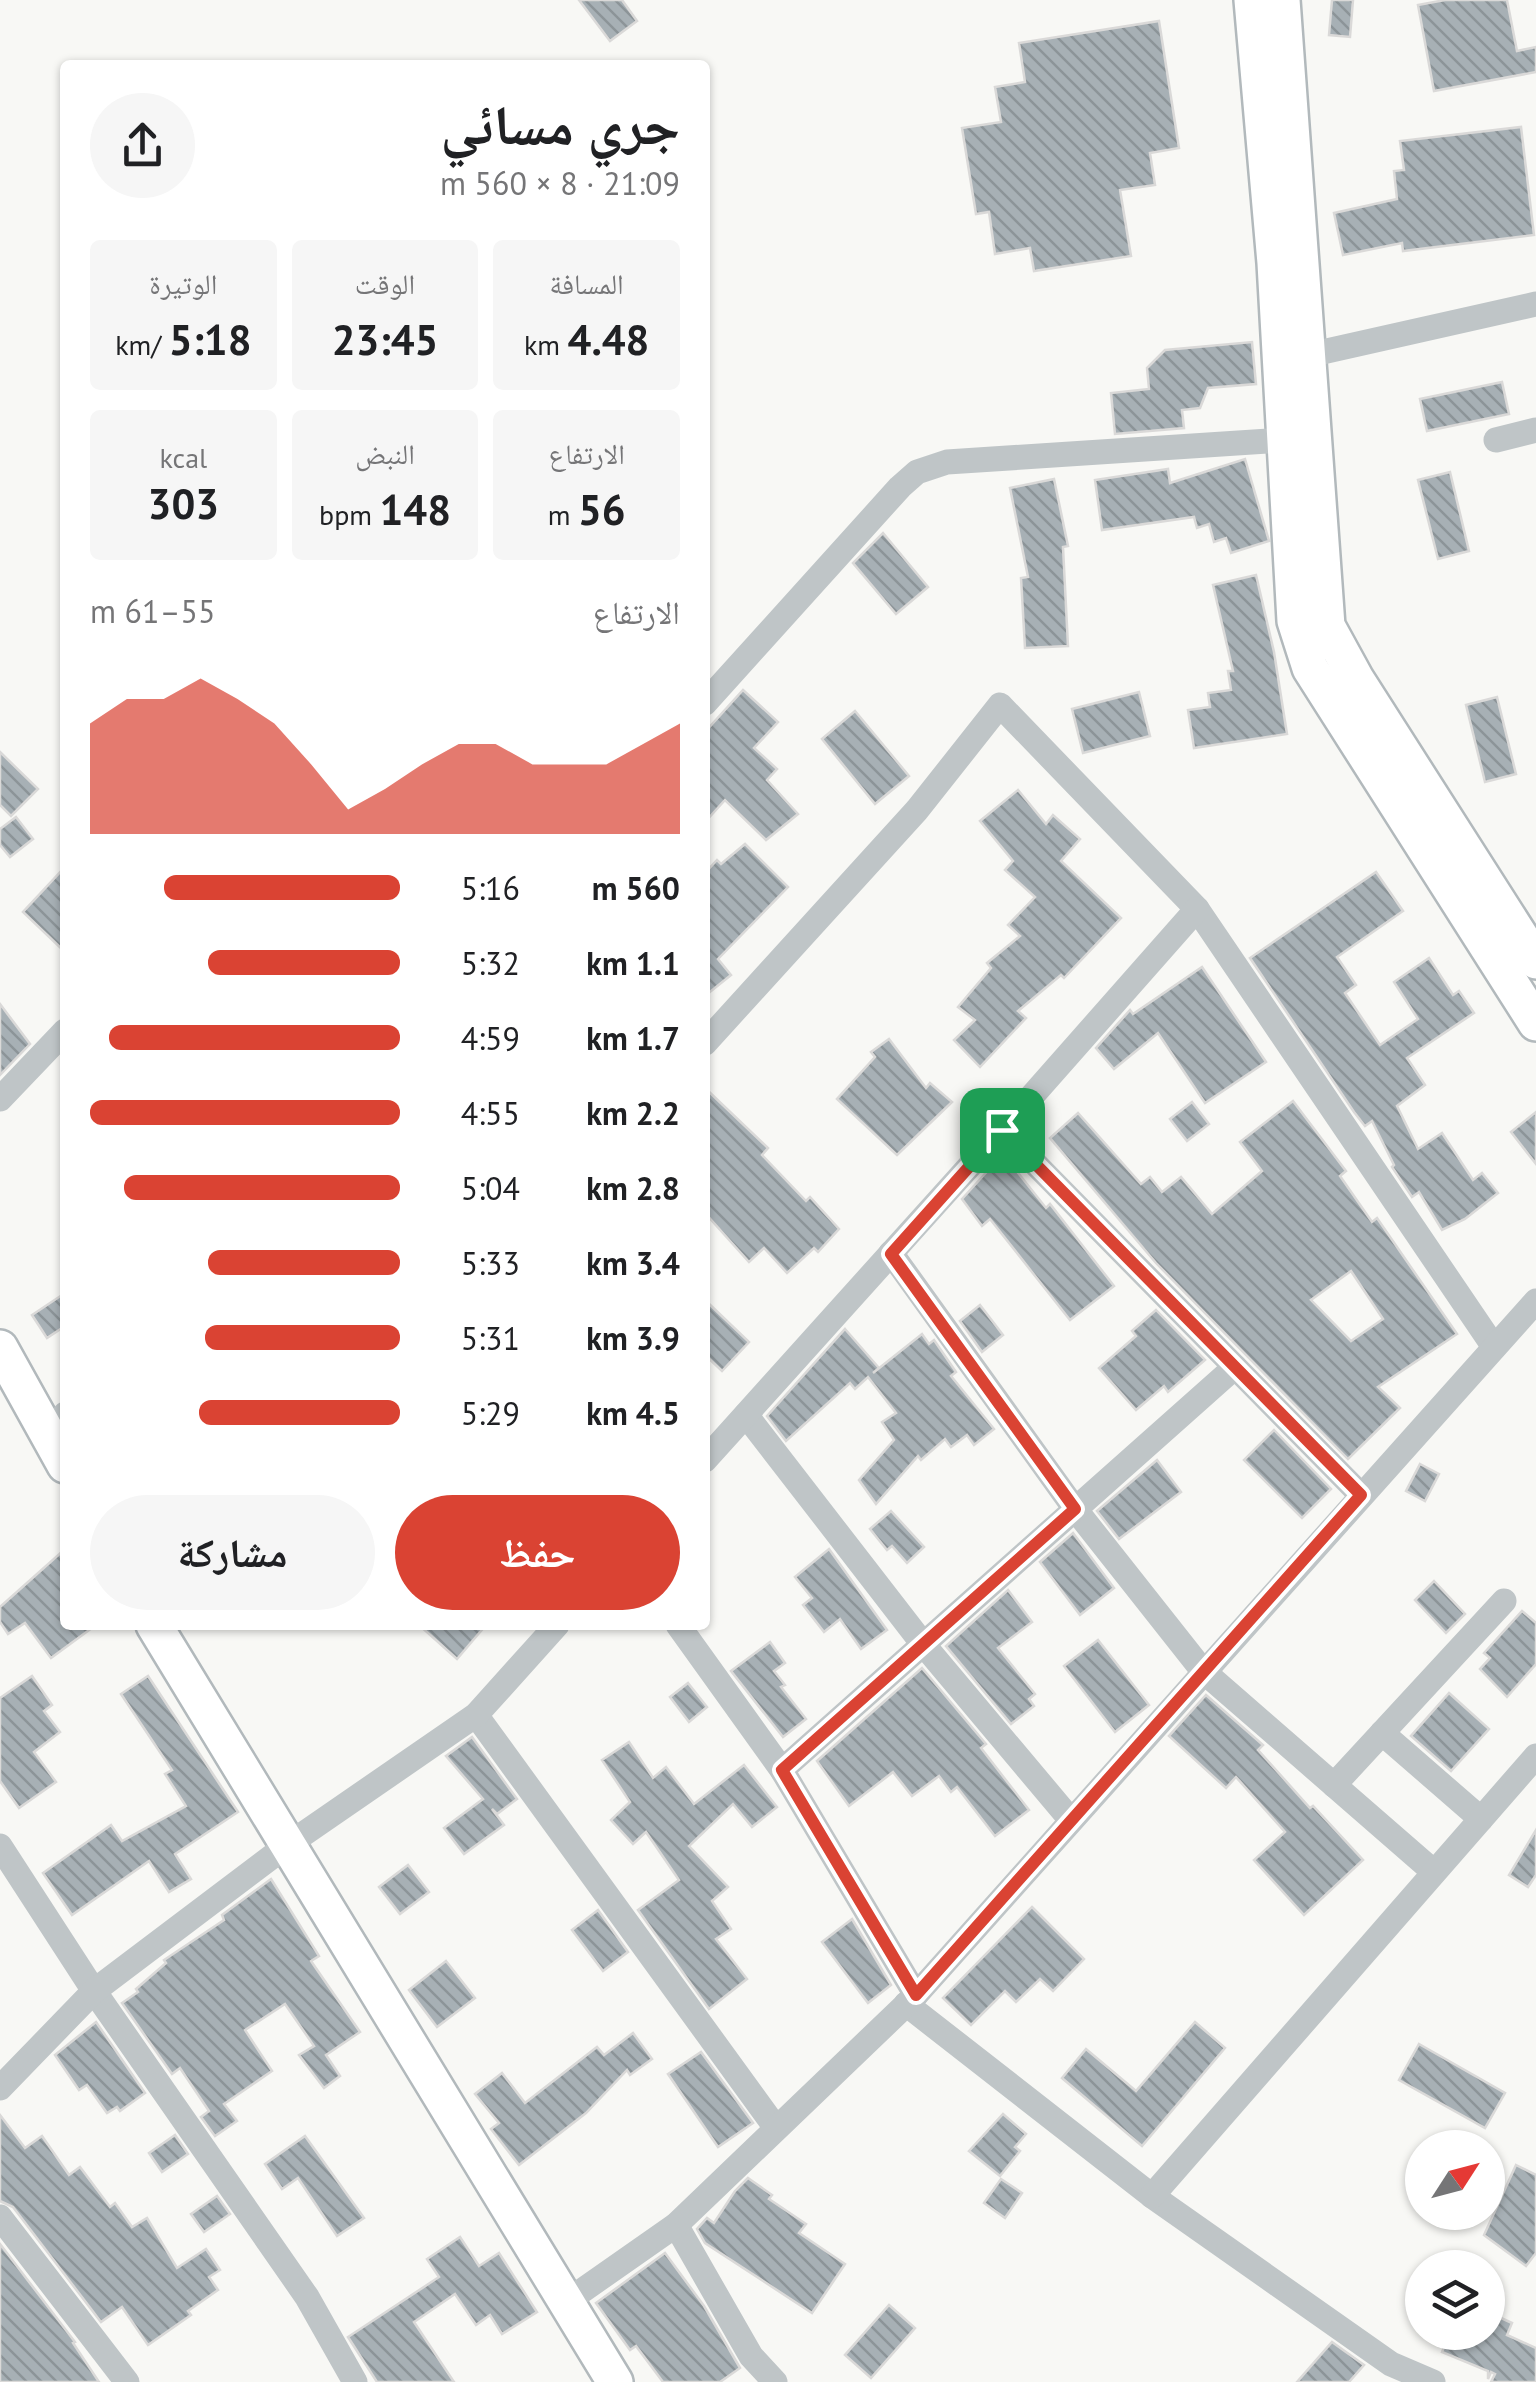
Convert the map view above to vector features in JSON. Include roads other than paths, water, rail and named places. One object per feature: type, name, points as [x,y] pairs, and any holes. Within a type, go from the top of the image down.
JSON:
[{"type":"street","points":[[1252,0],[1275,263],[1294,356],[1327,626],[1521,947],[1536,1023]]},
{"type":"street","points":[[1282,0],[1294,356],[1284,440],[1296,622],[1310,668],[1521,947]]},
{"type":"street","points":[[1294,356],[1536,304]]},
{"type":"street","points":[[1496,440],[1536,430]]},
{"type":"street","points":[[710,697],[917,472],[947,462],[1284,440]]},
{"type":"street","points":[[710,1038],[918,810],[1000,705],[1197,909],[1494,1347]]},
{"type":"street","points":[[710,1454],[1197,909]]},
{"type":"street","points":[[0,1099],[60,1036]]},
{"type":"street","points":[[1002,1130],[1361,1495]]},
{"type":"street","points":[[891,1254],[1075,1509],[1202,1671],[1434,1872]]},
{"type":"street","points":[[566,2302],[676,2225],[911,1999],[1536,1301]]},
{"type":"street","points":[[0,1348],[56,1424]]},
{"type":"street","points":[[782,1770],[1235,1367]]},
{"type":"street","points":[[746,1414],[923,1644],[1070,1819]]},
{"type":"street","points":[[1334,1785],[1504,1601]]},
{"type":"street","points":[[164,1630],[286,1846],[615,2382]]},
{"type":"street","points":[[0,2088],[94,1991],[286,1846],[476,1715],[552,1630]]},
{"type":"street","points":[[682,1630],[782,1770],[911,1999],[1152,2196],[1391,2364],[1434,2382]]},
{"type":"street","points":[[476,1715],[776,2128]]},
{"type":"street","points":[[1382,1733],[1481,1819]]},
{"type":"street","points":[[1152,2196],[1536,1756]]},
{"type":"street","points":[[0,1846],[94,1991],[307,2297],[356,2382]]},
{"type":"street","points":[[0,2217],[128,2382]]},
{"type":"street","points":[[676,2225],[750,2356],[775,2382]]}]
